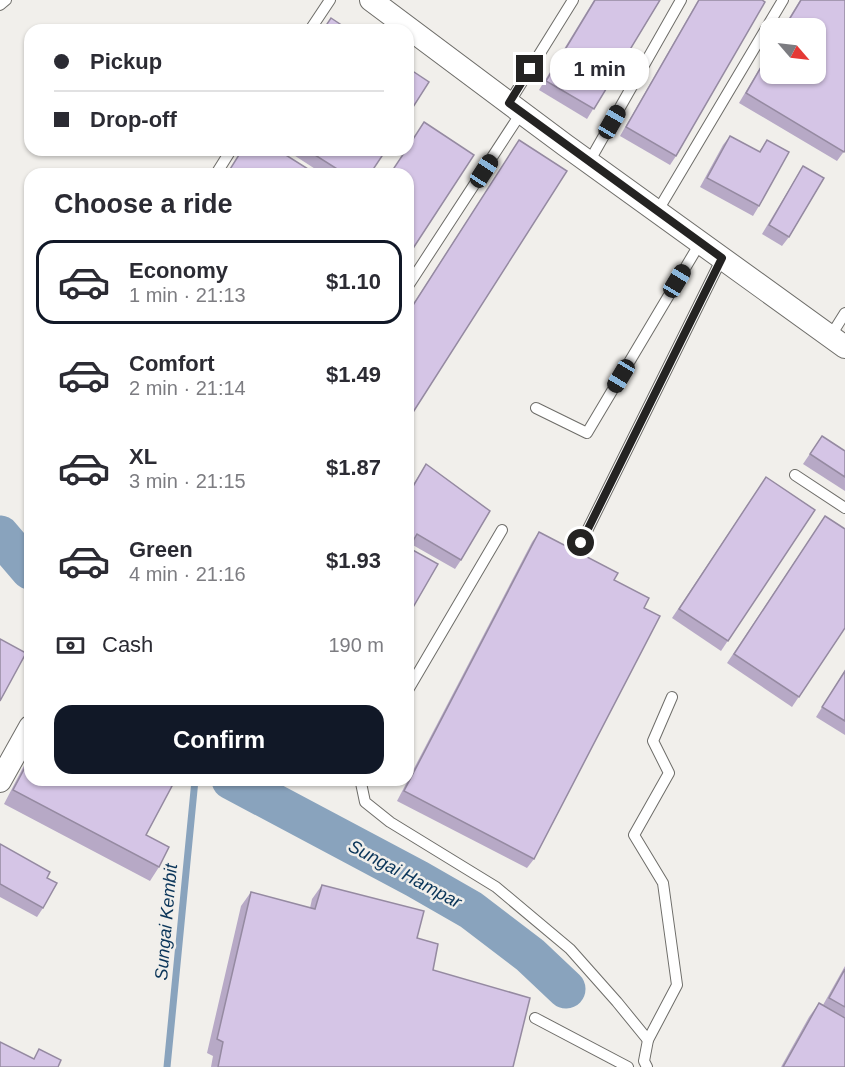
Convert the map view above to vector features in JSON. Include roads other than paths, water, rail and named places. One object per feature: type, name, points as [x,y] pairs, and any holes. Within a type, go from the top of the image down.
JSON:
[{"type":"street","points":[[371,0],[403,24]]},
{"type":"street","points":[[414,32],[838,342]]},
{"type":"street","points":[[0,781],[24,738]]},
{"type":"lane","points":[[0,5],[6,0]]},
{"type":"lane","points":[[314,24],[330,0]]},
{"type":"lane","points":[[414,276],[515,108],[573,0]]},
{"type":"lane","points":[[589,162],[681,0]]},
{"type":"lane","points":[[657,212],[783,0]]},
{"type":"lane","points":[[536,408],[587,433],[700,243]]},
{"type":"lane","points":[[581,543],[722,258]]},
{"type":"lane","points":[[838,342],[845,313]]},
{"type":"lane","points":[[795,475],[845,508]]},
{"type":"lane","points":[[414,680],[502,530]]},
{"type":"lane","points":[[647,1067],[644,1061],[648,1040],[677,984],[663,883],[634,835],[669,773],[653,741],[672,697]]},
{"type":"lane","points":[[362,786],[365,802],[390,822],[496,887],[570,949],[648,1040]]},
{"type":"lane","points":[[535,1018],[628,1067]]},
{"type":"waterway","name":"Sungai Hampar","points":[[0,535],[24,563]]},
{"type":"waterway","name":"Sungai Kembit","points":[[167,1067],[194,786]]},
{"type":"waterway","name":"Sungai Hampar","points":[[242,786],[471,910],[530,955],[566,989]]}]
